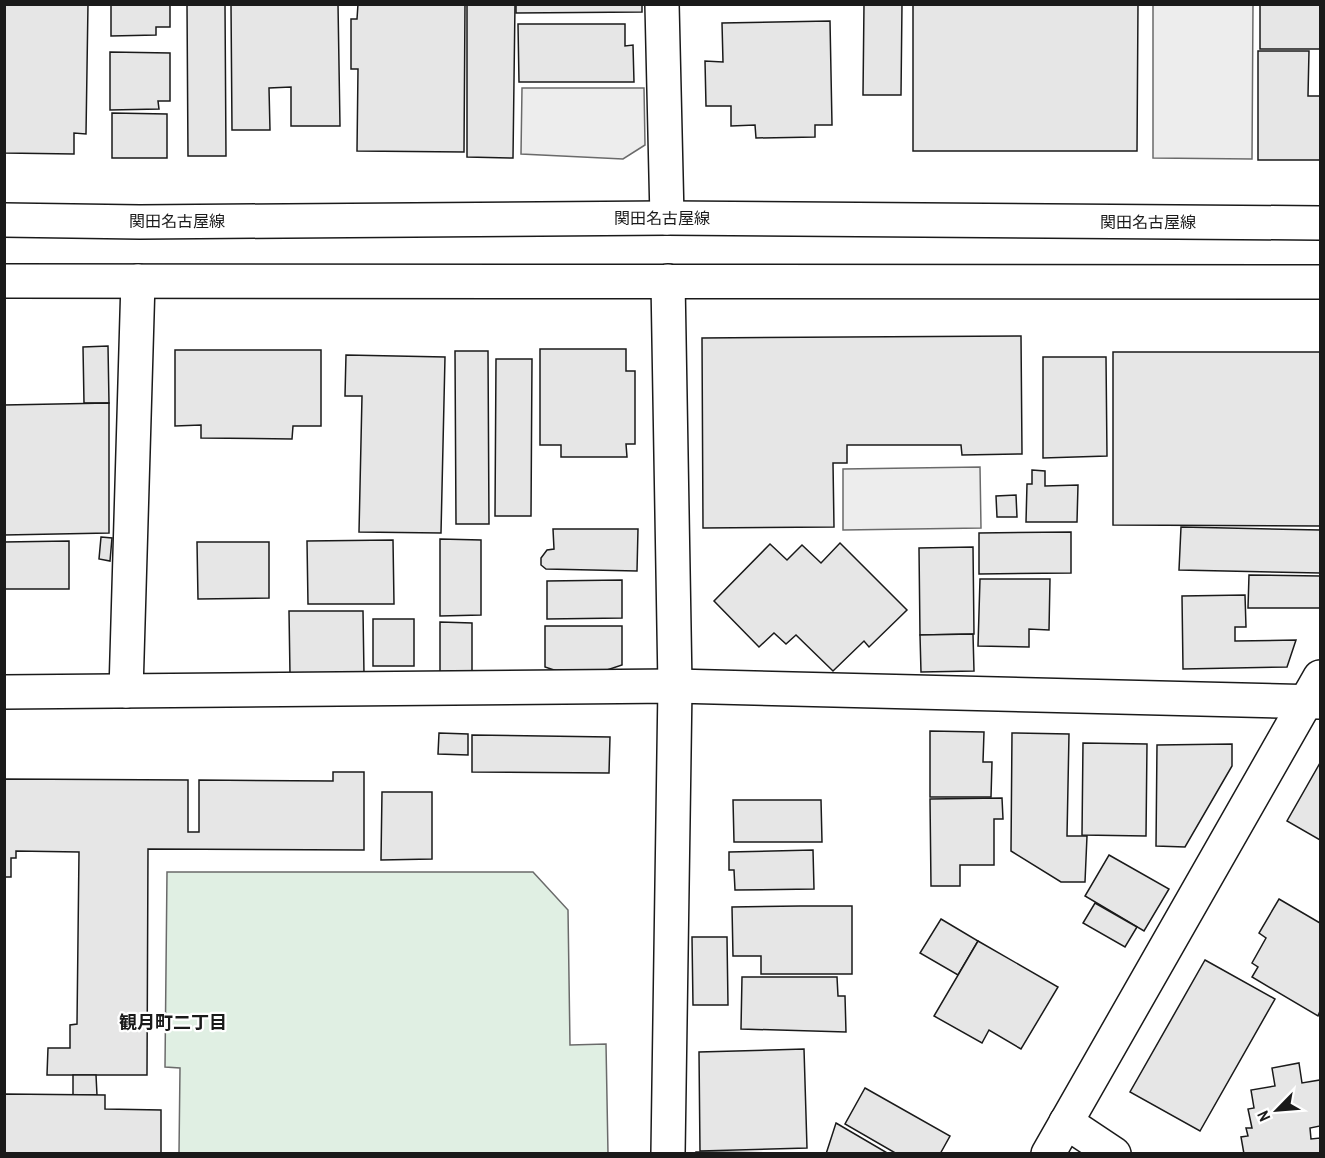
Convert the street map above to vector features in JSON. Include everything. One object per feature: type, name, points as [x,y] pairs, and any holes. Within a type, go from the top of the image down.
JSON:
[{"type":"street","points":[[662,4],[667,218]]},
{"type":"street","name":"関田名古屋線","points":[[4,220],[140,222],[667,218],[1320,223]]},
{"type":"street","points":[[4,281],[1320,282]]},
{"type":"street","points":[[126,691],[138,281]]},
{"type":"street","points":[[668,281],[675,686],[668,1154]]},
{"type":"street","points":[[4,692],[675,686],[1315,694],[1048,1154]]},
{"type":"street","points":[[1066,1122],[1114,1154]]},
{"type":"green space","points":[[167,872],[533,872],[568,910],[570,1045],[606,1044],[608,1153],[179,1153],[180,1068],[165,1067]]},
{"type":"shaded area","points":[[1153,5],[1253,5],[1252,159],[1153,158]]},
{"type":"shaded area","points":[[522,88],[644,88],[645,145],[623,159],[521,154]]},
{"type":"shaded area","points":[[980,467],[981,528],[843,530],[843,469]]},
{"type":"building","points":[[4,4],[88,4],[86,134],[74,133],[74,154],[4,153]]},
{"type":"building","points":[[111,4],[170,4],[170,27],[156,27],[156,35],[111,36]]},
{"type":"building","points":[[187,4],[225,4],[226,156],[188,156]]},
{"type":"building","points":[[231,4],[338,4],[340,126],[291,126],[291,87],[269,88],[270,130],[232,130]]},
{"type":"building","points":[[358,4],[465,4],[464,152],[357,151],[358,69],[351,69],[351,19],[357,19]]},
{"type":"building","points":[[467,4],[515,4],[513,158],[467,157]]},
{"type":"building","points":[[516,4],[642,4],[642,12],[516,13]]},
{"type":"building","points":[[864,4],[902,4],[901,95],[863,95]]},
{"type":"building","points":[[913,4],[1138,4],[1137,151],[913,151]]},
{"type":"building","points":[[1260,4],[1320,4],[1320,49],[1260,49]]},
{"type":"building","points":[[830,21],[832,125],[815,125],[815,137],[756,138],[755,125],[731,126],[731,106],[706,106],[705,61],[723,62],[722,23]]},
{"type":"building","points":[[518,24],[625,24],[625,46],[633,45],[634,82],[519,82]]},
{"type":"building","points":[[1258,51],[1309,51],[1308,96],[1320,96],[1320,160],[1258,160]]},
{"type":"building","points":[[110,52],[170,53],[170,101],[158,101],[159,109],[110,110]]},
{"type":"building","points":[[112,113],[167,114],[167,158],[112,158]]},
{"type":"building","points":[[1021,336],[1022,454],[962,455],[961,445],[847,445],[847,463],[833,463],[834,527],[703,528],[702,338]]},
{"type":"building","points":[[108,346],[109,403],[84,403],[83,347]]},
{"type":"building","points":[[540,349],[626,349],[626,371],[635,371],[635,444],[626,444],[627,457],[561,457],[561,445],[540,445]]},
{"type":"building","points":[[175,350],[321,350],[321,426],[293,426],[292,439],[201,438],[201,425],[175,426]]},
{"type":"building","points":[[455,351],[488,351],[489,524],[456,524]]},
{"type":"building","points":[[1113,352],[1320,352],[1320,526],[1113,525]]},
{"type":"building","points":[[346,355],[445,357],[441,533],[359,532],[362,396],[345,396]]},
{"type":"building","points":[[1043,357],[1106,357],[1107,456],[1043,458]]},
{"type":"building","points":[[496,359],[532,359],[531,516],[495,516]]},
{"type":"building","points":[[109,403],[109,533],[4,535],[4,405]]},
{"type":"building","points":[[1032,470],[1045,471],[1045,486],[1078,485],[1077,522],[1026,522],[1027,484],[1032,484]]},
{"type":"building","points":[[1016,495],[1017,517],[997,517],[996,496]]},
{"type":"building","points":[[1181,527],[1320,530],[1320,573],[1179,570]]},
{"type":"building","points":[[553,529],[638,529],[637,571],[546,569],[541,565],[541,558],[547,550],[554,549]]},
{"type":"building","points":[[1071,532],[1071,573],[979,574],[979,533]]},
{"type":"building","points":[[101,537],[112,538],[110,561],[99,559]]},
{"type":"building","points":[[440,539],[481,540],[481,615],[440,616]]},
{"type":"building","points":[[393,540],[394,604],[308,604],[307,541]]},
{"type":"building","points":[[69,541],[69,589],[4,589],[4,542]]},
{"type":"building","points":[[197,542],[269,542],[269,598],[198,599]]},
{"type":"building","points":[[840,543],[907,610],[869,647],[864,641],[833,671],[796,635],[786,644],[774,633],[759,647],[714,601],[770,544],[787,560],[802,545],[821,563]]},
{"type":"building","points":[[973,547],[974,634],[920,635],[919,548]]},
{"type":"building","points":[[1249,575],[1320,576],[1320,608],[1248,608]]},
{"type":"building","points":[[980,579],[1050,579],[1049,630],[1029,629],[1029,647],[978,646]]},
{"type":"building","points":[[622,580],[622,618],[547,619],[547,581]]},
{"type":"building","points":[[1245,595],[1246,627],[1235,627],[1235,641],[1296,640],[1287,667],[1183,669],[1182,596]]},
{"type":"building","points":[[289,611],[363,611],[364,674],[290,674]]},
{"type":"building","points":[[373,619],[414,619],[414,666],[373,666]]},
{"type":"building","points":[[440,622],[472,623],[472,674],[440,673]]},
{"type":"building","points":[[545,626],[622,626],[622,665],[598,673],[563,673],[545,667]]},
{"type":"building","points":[[973,634],[974,671],[921,672],[920,635]]},
{"type":"building","points":[[930,731],[984,732],[983,762],[992,762],[991,797],[930,797]]},
{"type":"building","points":[[439,733],[468,734],[468,755],[438,754]]},
{"type":"building","points":[[1012,733],[1069,734],[1067,836],[1087,836],[1085,882],[1061,882],[1011,851]]},
{"type":"building","points":[[472,735],[610,737],[609,773],[472,772]]},
{"type":"building","points":[[1083,743],[1147,744],[1146,836],[1082,835]]},
{"type":"building","points":[[1232,744],[1232,766],[1185,847],[1156,846],[1157,745]]},
{"type":"building","points":[[1320,763],[1320,840],[1287,821]]},
{"type":"building","points":[[333,772],[364,772],[364,850],[148,849],[147,1075],[47,1075],[48,1048],[70,1048],[70,1025],[77,1024],[79,852],[16,851],[16,858],[11,858],[11,877],[4,877],[4,779],[188,780],[188,832],[199,832],[199,780],[333,781]]},
{"type":"building","points":[[382,792],[432,792],[432,859],[381,860]]},
{"type":"building","points":[[1002,798],[1003,819],[994,819],[994,865],[960,865],[960,886],[931,886],[930,799]]},
{"type":"building","points":[[733,800],[821,800],[822,842],[734,842]]},
{"type":"building","points":[[813,850],[814,889],[735,890],[734,870],[729,870],[729,852]]},
{"type":"building","points":[[1109,855],[1169,889],[1144,931],[1085,896]]},
{"type":"building","points":[[1279,899],[1320,923],[1320,1011],[1318,1016],[1252,977],[1258,967],[1252,963],[1266,938],[1259,933]]},
{"type":"building","points":[[1095,903],[1137,927],[1125,947],[1083,923]]},
{"type":"building","points":[[852,906],[852,974],[761,974],[761,956],[733,956],[732,907]]},
{"type":"building","points":[[941,919],[978,941],[958,975],[920,953]]},
{"type":"building","points":[[692,937],[727,937],[728,1005],[693,1005]]},
{"type":"building","points":[[978,941],[1058,987],[1021,1049],[989,1030],[982,1043],[934,1016]]},
{"type":"building","points":[[1205,960],[1275,999],[1200,1131],[1130,1092]]},
{"type":"building","points":[[742,977],[837,977],[838,996],[845,996],[846,1032],[741,1029]]},
{"type":"building","points":[[804,1049],[807,1148],[700,1151],[699,1052]]},
{"type":"building","points":[[1299,1063],[1302,1083],[1320,1080],[1320,1126],[1310,1128],[1311,1139],[1320,1138],[1320,1154],[1244,1154],[1241,1137],[1248,1136],[1246,1128],[1252,1128],[1248,1109],[1254,1108],[1251,1090],[1275,1086],[1272,1068]]},
{"type":"building","points":[[73,1075],[96,1075],[97,1095],[73,1095]]},
{"type":"building","points":[[865,1088],[950,1136],[940,1154],[897,1154],[845,1124]]},
{"type":"building","points":[[4,1094],[105,1095],[105,1109],[161,1110],[161,1154],[4,1154]]},
{"type":"building","points":[[836,1123],[889,1154],[826,1154]]},
{"type":"building","points":[[696,1152],[796,1153],[696,1154]]},
{"type":"district","name":"観月町二丁目","points":[[173,1023]]}]
